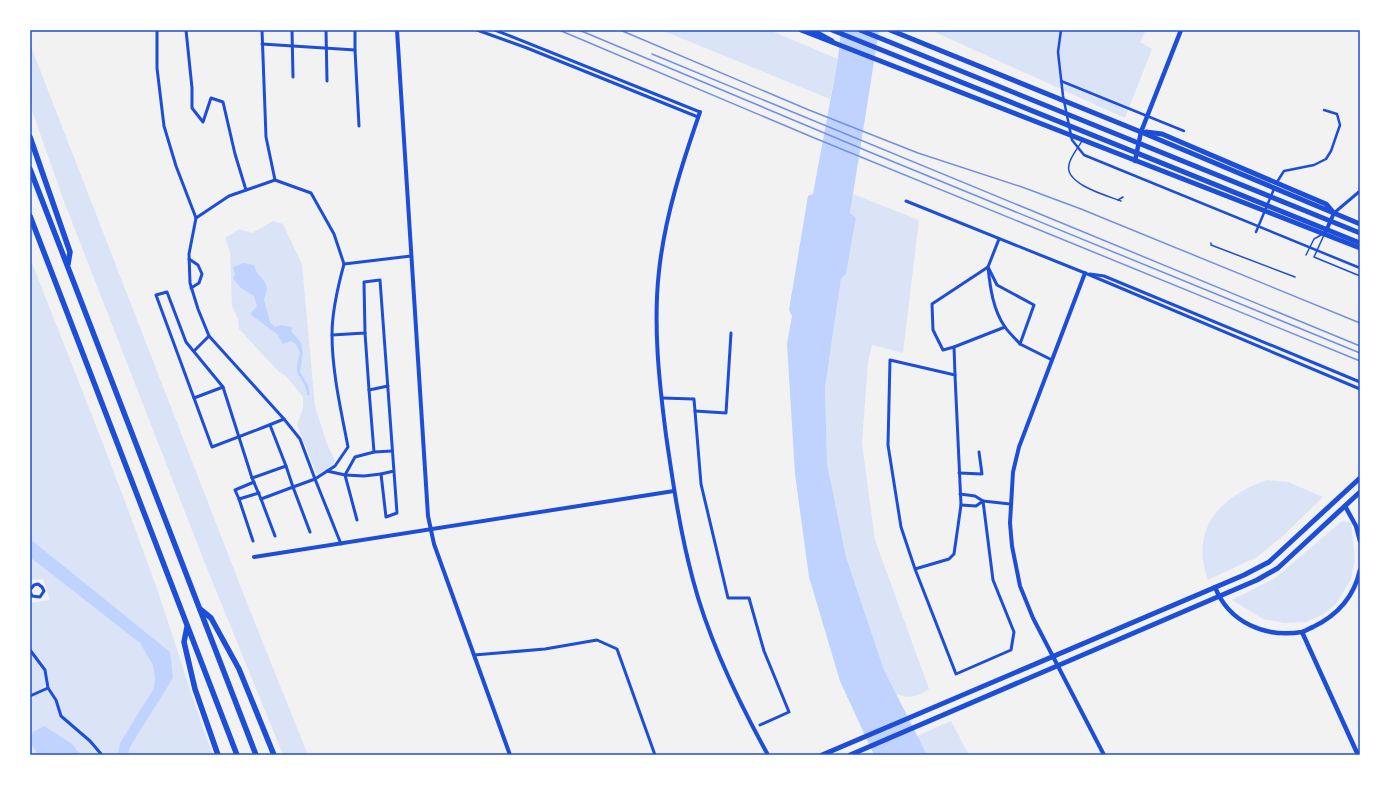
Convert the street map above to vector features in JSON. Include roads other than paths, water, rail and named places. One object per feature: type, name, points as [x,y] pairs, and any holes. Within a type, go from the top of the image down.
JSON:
[{"type":"highway","points":[[30,137],[70,252],[68,264]]},
{"type":"highway","points":[[30,169],[68,264],[256,755]]},
{"type":"highway","points":[[30,216],[237,755]]},
{"type":"highway","points":[[200,609],[211,618],[239,669],[274,755]]},
{"type":"highway","points":[[187,625],[184,642],[195,688],[218,755]]},
{"type":"main road","points":[[801,30],[1083,139],[1223,196],[1325,233],[1360,248]]},
{"type":"main road","points":[[812,30],[832,41]]},
{"type":"main road","points":[[832,30],[1360,243]]},
{"type":"main road","points":[[860,30],[1360,233]]},
{"type":"main road","points":[[890,30],[1141,132],[1162,134],[1248,169],[1326,204],[1334,213],[1360,224]]},
{"type":"main road","points":[[1135,161],[1141,132],[1181,30]]},
{"type":"main road","points":[[822,755],[1270,562],[1360,478]]},
{"type":"main road","points":[[850,755],[1257,580],[1278,568],[1360,492]]},
{"type":"main road","points":[[1345,506],[1356,526],[1360,541]]},
{"type":"main road","points":[[1215,587],[1219,596],[1230,611],[1249,626],[1268,633],[1302,632],[1333,615],[1344,605],[1352,594],[1360,570]]},
{"type":"main road","points":[[1302,632],[1358,755]]},
{"type":"street","points":[[157,30],[157,68],[164,126],[176,166],[196,218],[189,259],[191,288],[209,336],[284,419],[300,439],[341,544]]},
{"type":"street","points":[[186,30],[192,88],[192,108],[203,122],[211,98],[223,102],[235,154],[246,190]]},
{"type":"street","points":[[262,30],[266,137],[275,180]]},
{"type":"street","points":[[292,30],[293,77]]},
{"type":"street","points":[[326,30],[325,48],[327,81]]},
{"type":"street","points":[[355,30],[359,126]]},
{"type":"street","points":[[396,30],[430,530],[510,755]]},
{"type":"street","points":[[477,30],[698,117]]},
{"type":"street","points":[[495,30],[700,112],[671,201],[664,232],[659,272],[657,318],[662,398],[674,491],[693,580],[706,621],[738,698],[768,755]]},
{"type":"street","points":[[1061,30],[1058,52],[1061,80],[1072,140],[1084,155],[1360,268]]},
{"type":"street","points":[[262,44],[355,50]]},
{"type":"street","points":[[1061,80],[1184,131]]},
{"type":"street","points":[[1256,232],[1280,175],[1284,171],[1314,165],[1326,159],[1331,151],[1340,125],[1339,119],[1337,114],[1324,110]]},
{"type":"street","points":[[196,218],[229,196],[275,180],[311,193],[334,234],[344,264],[337,292],[332,335],[338,389],[348,447],[336,466],[315,479],[261,499]]},
{"type":"street","points":[[1325,233],[1334,213],[1360,191]]},
{"type":"street","points":[[906,201],[1085,273],[1360,390]]},
{"type":"street","points":[[999,239],[988,267],[990,287],[995,306],[1005,327],[1020,344],[1052,360]]},
{"type":"street","points":[[344,264],[411,256]]},
{"type":"street","points":[[189,259],[198,265],[202,274],[199,283],[191,288]]},
{"type":"street","points":[[988,267],[997,285],[1034,305],[1020,344]]},
{"type":"street","points":[[988,267],[932,304],[933,330],[943,350],[1005,327]]},
{"type":"street","points":[[1085,273],[1019,447],[1013,472],[1010,504],[1012,546],[1020,586],[1031,613],[1104,755]]},
{"type":"street","points":[[1085,273],[1104,276],[1360,382]]},
{"type":"street","points":[[374,452],[365,333],[364,282],[380,280],[396,513],[386,517],[381,474]]},
{"type":"street","points":[[275,536],[253,480],[239,437],[223,387],[186,342],[167,292],[156,295],[212,447],[239,437],[270,425],[284,419]]},
{"type":"street","points":[[332,335],[365,333]]},
{"type":"street","points":[[695,411],[726,413],[731,333]]},
{"type":"street","points":[[194,351],[209,336]]},
{"type":"street","points":[[915,569],[949,559],[954,554],[961,505],[958,473],[954,347]]},
{"type":"street","points":[[955,375],[890,360],[888,445],[901,526],[915,569],[956,674],[1011,650],[1014,632],[993,580],[983,501]]},
{"type":"street","points":[[369,390],[388,386]]},
{"type":"street","points":[[194,398],[223,387]]},
{"type":"street","points":[[662,398],[694,399],[701,484],[728,598],[748,598],[764,651],[789,712],[760,725]]},
{"type":"street","points":[[270,425],[310,532]]},
{"type":"street","points":[[357,520],[345,475],[355,456],[374,452],[392,451]]},
{"type":"street","points":[[958,473],[982,474],[979,452]]},
{"type":"street","points":[[253,541],[235,490],[253,480],[286,466]]},
{"type":"street","points":[[327,471],[345,475],[364,476],[394,471]]},
{"type":"street","points":[[254,557],[674,491]]},
{"type":"street","points":[[239,499],[259,493]]},
{"type":"street","points":[[960,494],[974,496],[983,501],[1010,504]]},
{"type":"street","points":[[961,505],[976,506],[983,501]]},
{"type":"street","points":[[38,584],[44,591],[38,598],[32,596],[30,592],[34,585],[38,584]]},
{"type":"street","points":[[474,655],[545,649],[597,640],[617,649],[655,755]]},
{"type":"street","points":[[30,650],[45,670],[48,688],[56,700],[61,716],[90,740],[102,755]]},
{"type":"street","points":[[30,696],[48,688]]},
{"type":"lane","points":[[1083,139],[1070,161],[1068,172],[1076,182],[1121,201]]},
{"type":"lane","points":[[1118,200],[1123,197]]},
{"type":"lane","points":[[1306,255],[1314,240],[1325,233]]},
{"type":"lane","points":[[1325,233],[1314,257],[1360,276]]},
{"type":"lane","points":[[1211,243],[1211,245],[1295,277]]},
{"type":"water","points":[[841,30],[879,30],[850,213],[856,218],[846,274],[841,279],[825,388],[827,463],[846,557],[884,670],[927,755],[874,755],[840,681],[809,577],[795,474],[787,344],[792,316],[789,310],[808,196],[813,194],[838,59]]},
{"type":"water","points":[[244,263],[254,265],[266,284],[267,288],[264,299],[270,322],[275,327],[281,325],[292,327],[291,331],[301,343],[303,353],[300,372],[308,385],[310,395],[307,395],[303,383],[297,373],[300,353],[296,344],[291,341],[283,344],[277,334],[250,314],[257,306],[254,296],[241,288],[233,278],[235,274],[233,267]]},
{"type":"water","points":[[30,539],[170,652],[173,678],[130,747],[128,755],[118,755],[120,743],[154,688],[155,677],[153,665],[140,643],[30,557]]},
{"type":"water","points":[[44,726],[72,744],[81,755],[38,755],[30,742],[33,732]]},
{"type":"railway","points":[[559,30],[812,137],[1360,361]]},
{"type":"railway","points":[[579,30],[872,153],[1360,353]]},
{"type":"railway","points":[[620,30],[809,110],[918,153],[1022,187],[1081,209],[1360,323]]},
{"type":"railway","points":[[652,54],[1360,346]]}]
